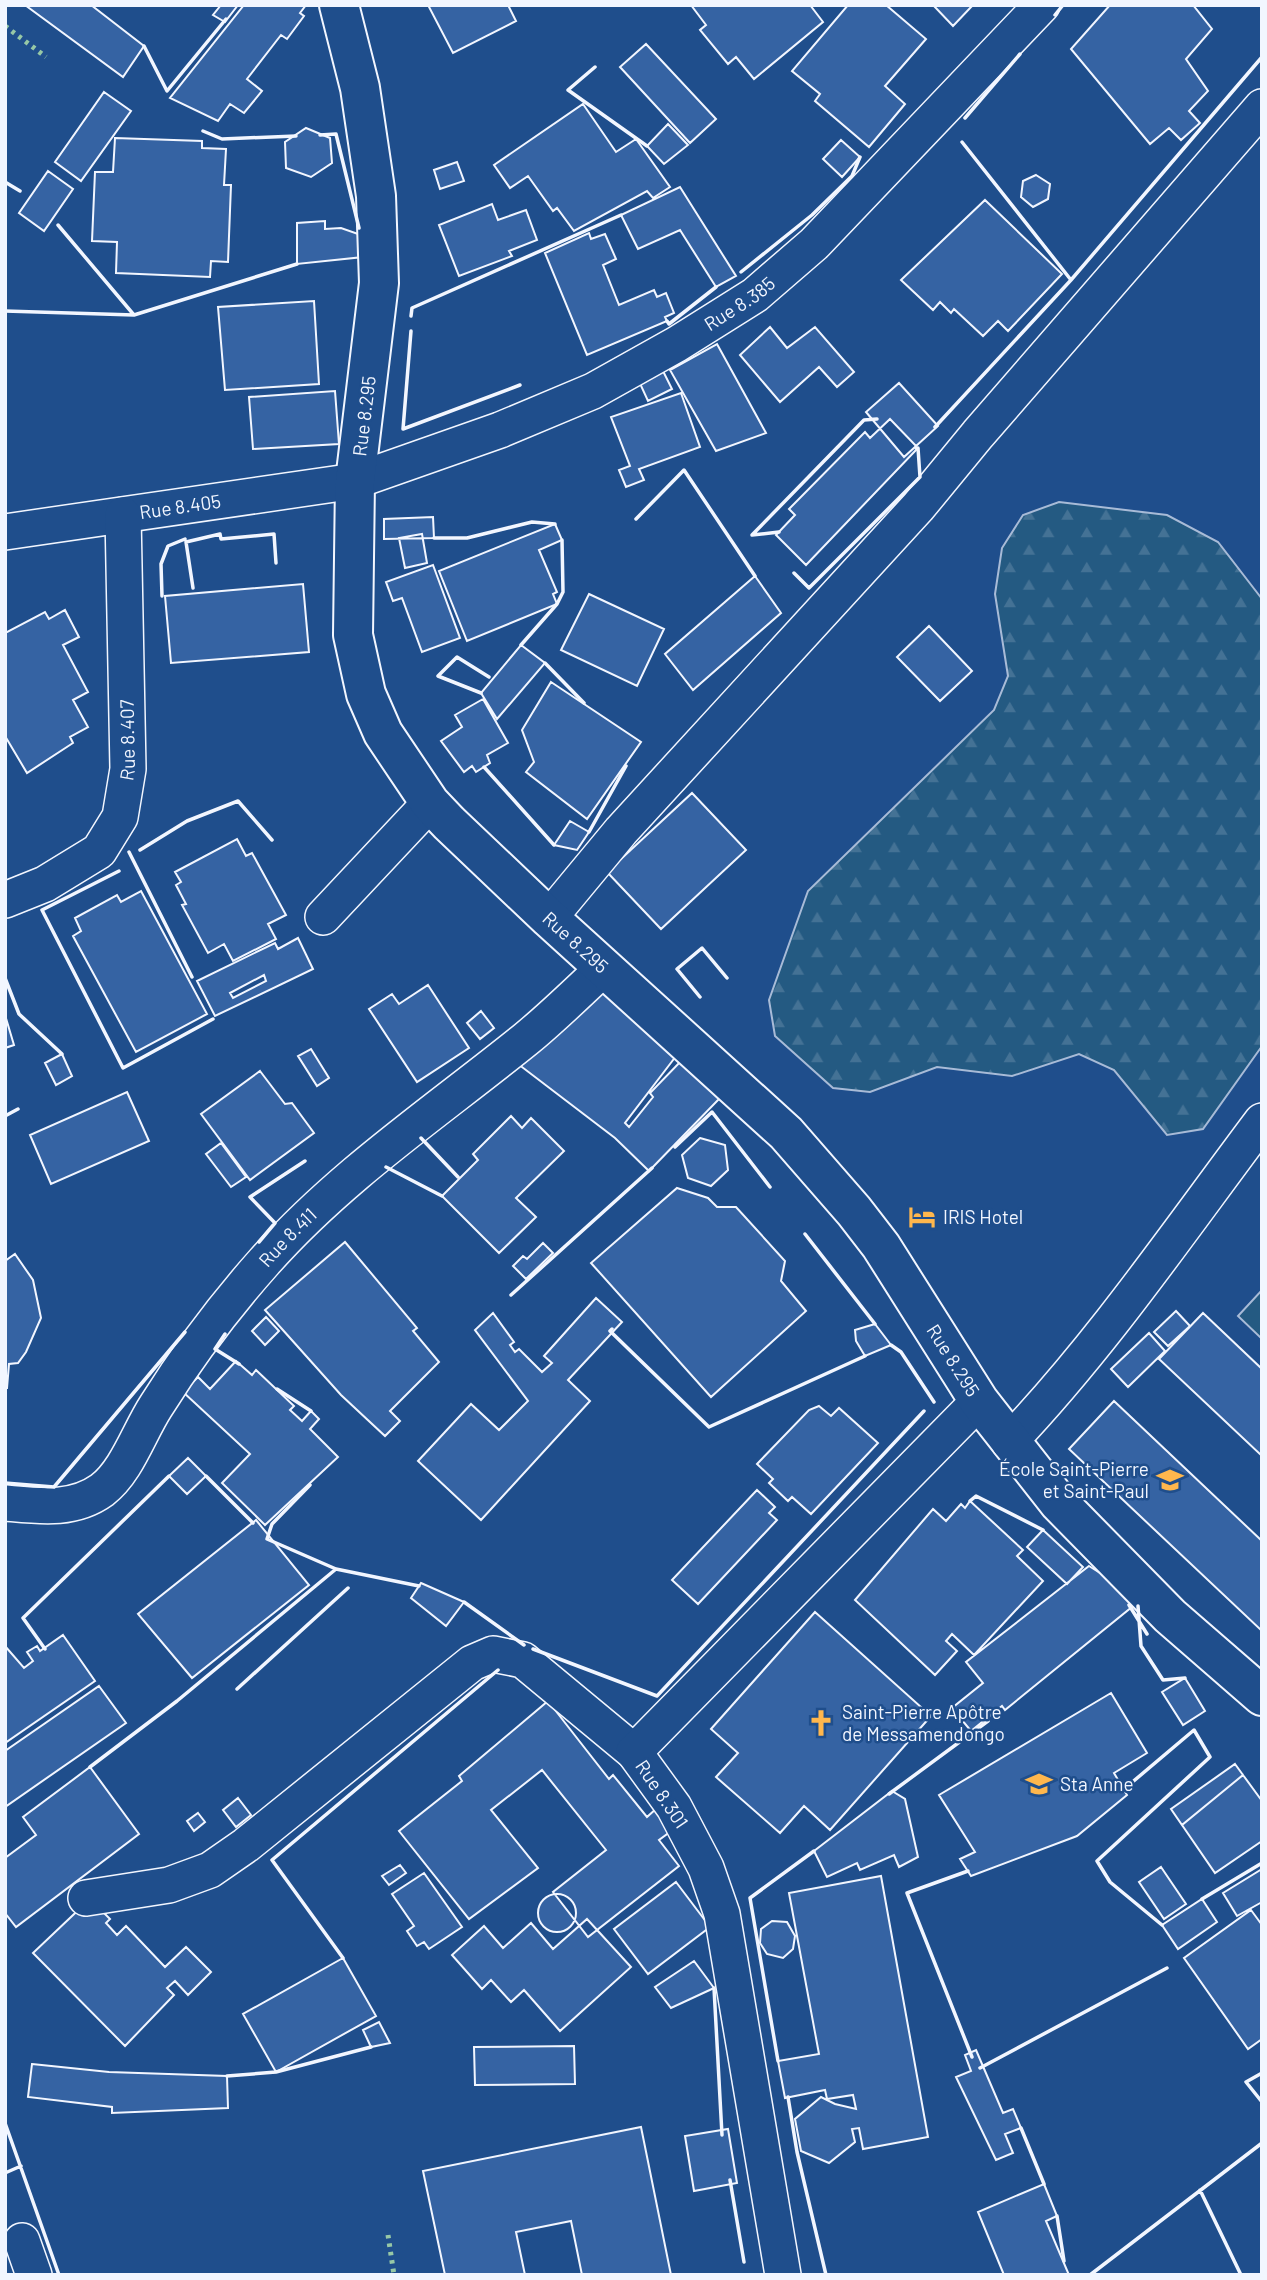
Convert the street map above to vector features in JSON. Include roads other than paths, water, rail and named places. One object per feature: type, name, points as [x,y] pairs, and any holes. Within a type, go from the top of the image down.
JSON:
[{"type":"street","name":"Rue 8.295","points":[[339,5],[360,88],[376,196],[379,283],[355,481],[353,635],[366,694],[383,733],[430,803],[549,918],[786,1133],[881,1246],[979,1401],[1059,1503],[1161,1606],[1262,1696]]},
{"type":"street","name":"Rue 8.385","points":[[355,481],[500,430],[593,391],[677,344],[755,295],[814,244],[1042,5]]},
{"type":"street","points":[[549,918],[621,831],[918,507],[978,434],[1262,107]]},
{"type":"street","name":"Rue 8.405","points":[[5,532],[355,481]]},
{"type":"street","name":"Rue 8.407","points":[[5,900],[45,884],[99,851],[120,817],[128,768],[122,515]]},
{"type":"street","points":[[323,917],[430,803]]},
{"type":"street","name":"Rue 8.411","points":[[5,1503],[52,1507],[81,1503],[104,1489],[121,1467],[155,1407],[205,1332],[318,1206],[528,1038],[604,968]]},
{"type":"street","points":[[1009,1442],[1050,1398],[1128,1302],[1262,1121]]},
{"type":"street","name":"Rue 8.301","points":[[783,2275],[722,1914],[706,1868],[674,1807],[634,1752],[979,1401]]},
{"type":"street","points":[[86,1898],[169,1885],[210,1870],[246,1845],[472,1663],[493,1654],[523,1660],[634,1752]]},
{"type":"street","points":[[22,2241],[34,2275]]},
{"type":"place","name":"IRIS Hotel","points":[[922,1217]]},
{"type":"place","name":"École Saint-Pierre et Saint-Paul","points":[[1170,1480]]},
{"type":"place","name":"Saint-Pierre Apôtre de Messamendongo","points":[[821,1723]]},
{"type":"place","name":"Sta Anne","points":[[1039,1784]]}]
